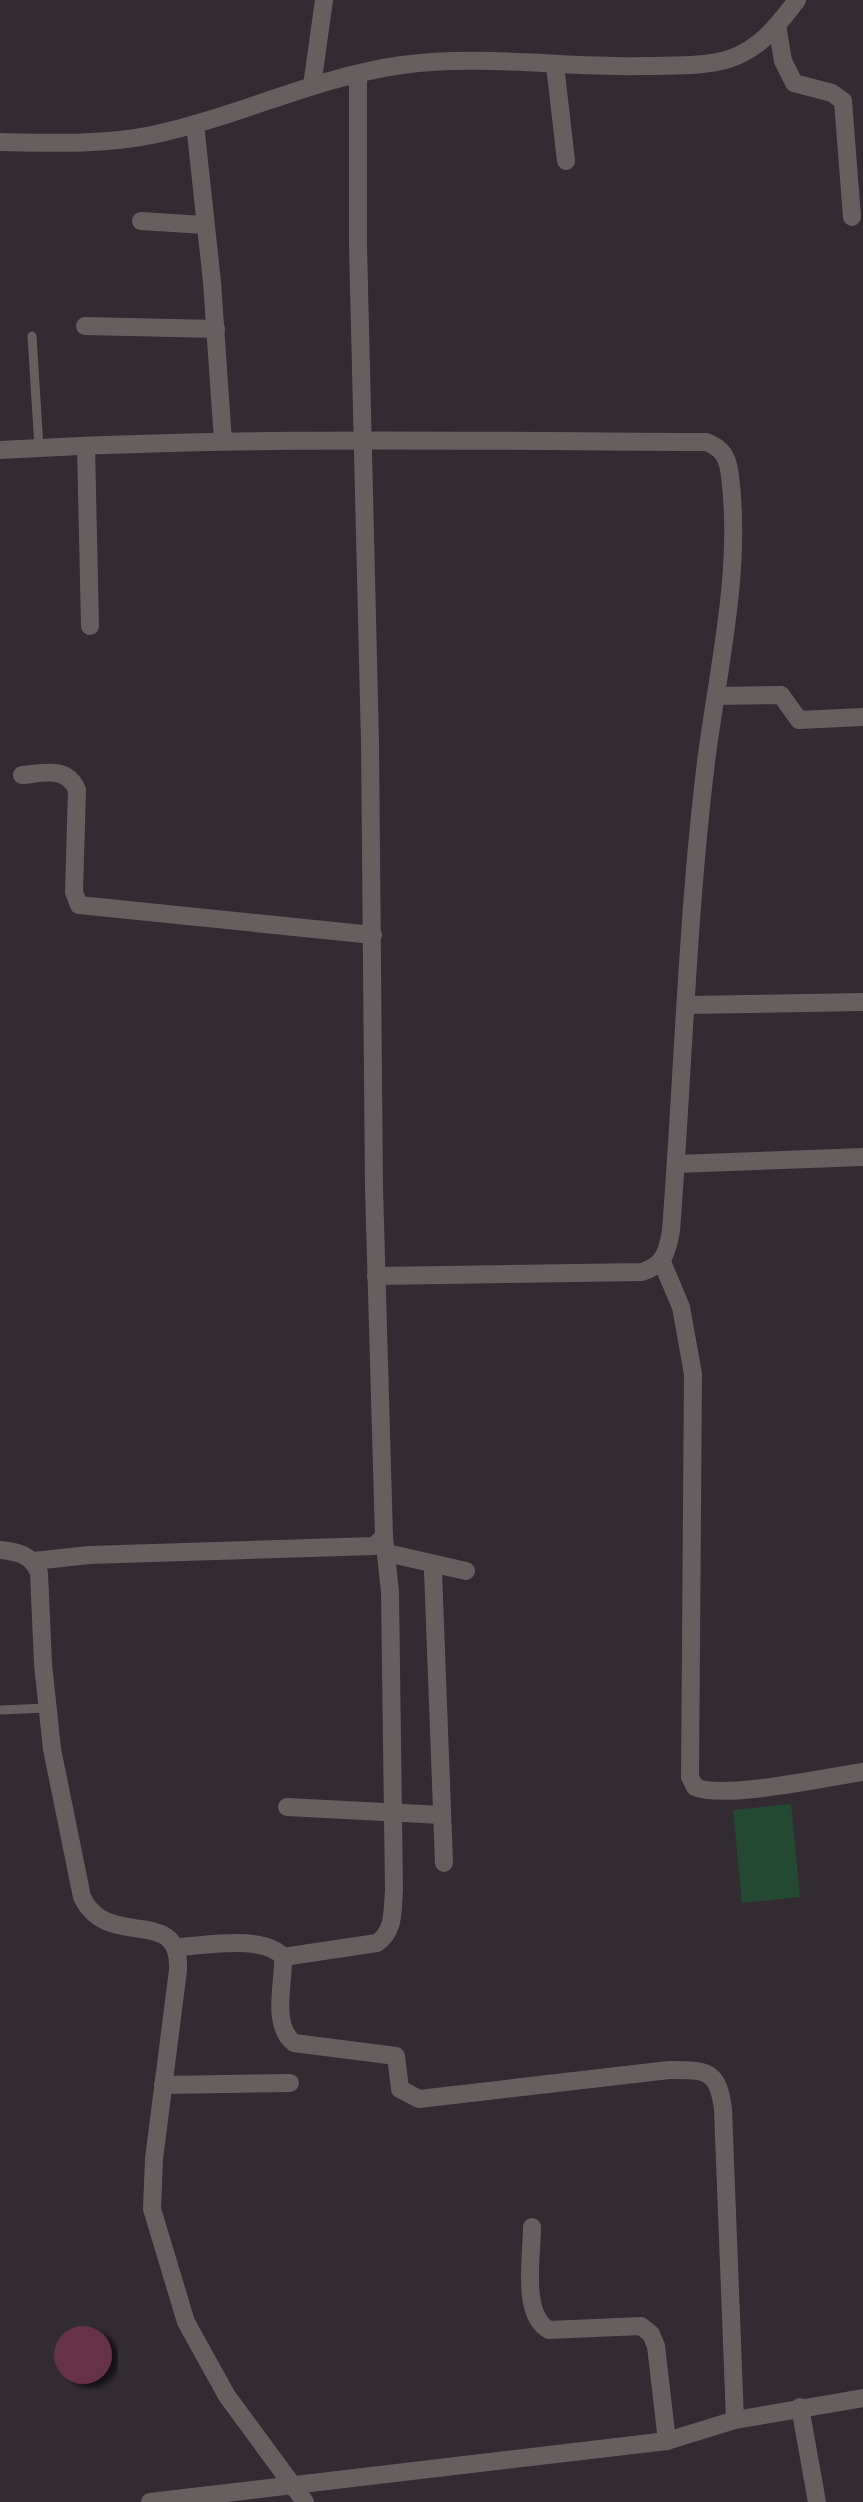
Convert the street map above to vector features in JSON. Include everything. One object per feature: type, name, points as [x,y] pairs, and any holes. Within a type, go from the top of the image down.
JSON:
[{"type":"street","points":[[312,86],[324,0]]},
{"type":"street","points":[[0,142],[150,136],[312,86],[399,66],[464,60],[556,65],[714,62],[749,50],[777,26],[797,0]]},
{"type":"street","points":[[777,26],[783,61],[794,82],[832,93],[842,101],[852,217]]},
{"type":"street","points":[[556,65],[566,161]]},
{"type":"street","points":[[177,1947],[254,1943],[269,1946],[283,1957],[377,1943],[387,1936],[391,1926],[393,1812],[376,1276],[358,74]]},
{"type":"street","points":[[195,124],[223,441]]},
{"type":"street","points":[[141,221],[204,225]]},
{"type":"street","points":[[85,326],[216,330]]},
{"type":"street","points":[[0,450],[362,438],[706,442],[718,446],[727,459],[731,559],[705,778],[671,1231],[662,1262],[681,1308],[692,1374],[690,1777],[695,1787],[704,1791],[728,1791],[863,1772]]},
{"type":"street","points":[[86,446],[90,626]]},
{"type":"street","points":[[716,696],[781,695],[798,720],[863,717]]},
{"type":"street","points":[[22,774],[66,774],[77,790],[74,892],[79,905],[373,935]]},
{"type":"street","points":[[688,1005],[863,1002]]},
{"type":"street","points":[[676,1164],[863,1158]]},
{"type":"street","points":[[376,1276],[642,1272],[662,1262]]},
{"type":"street","points":[[34,1561],[70,1556],[385,1545],[466,1572]]},
{"type":"street","points":[[0,1550],[25,1554],[34,1561],[40,1587],[47,1708],[78,1879],[90,1914],[114,1925],[160,1933],[170,1937],[177,1947],[178,1970],[154,2159],[152,2209],[186,2322],[227,2396],[300,2494]]},
{"type":"street","points":[[433,1570],[444,1863]]},
{"type":"street","points":[[287,1807],[442,1815]]},
{"type":"street","points":[[283,1957],[281,2024],[286,2036],[294,2043],[396,2056],[400,2089],[408,2096],[420,2099],[669,2070],[699,2070],[711,2075],[720,2086],[723,2109],[735,2420]]},
{"type":"street","points":[[163,2085],[290,2083]]},
{"type":"street","points":[[532,2227],[531,2311],[538,2324],[549,2330],[641,2326],[650,2334],[656,2346],[667,2441]]},
{"type":"street","points":[[150,2502],[300,2494],[667,2441],[735,2420],[863,2398]]},
{"type":"street","points":[[800,2408],[817,2502]]},
{"type":"lane","points":[[32,336],[39,448]]},
{"type":"lane","points":[[0,1710],[47,1708]]},
{"type":"green space","points":[[791,1804],[800,1897],[742,1903],[733,1810]]},
{"type":"building","points":[[83,2326],[103,2335],[112,2355],[103,2375],[83,2384],[63,2375],[54,2355],[63,2335]]}]
